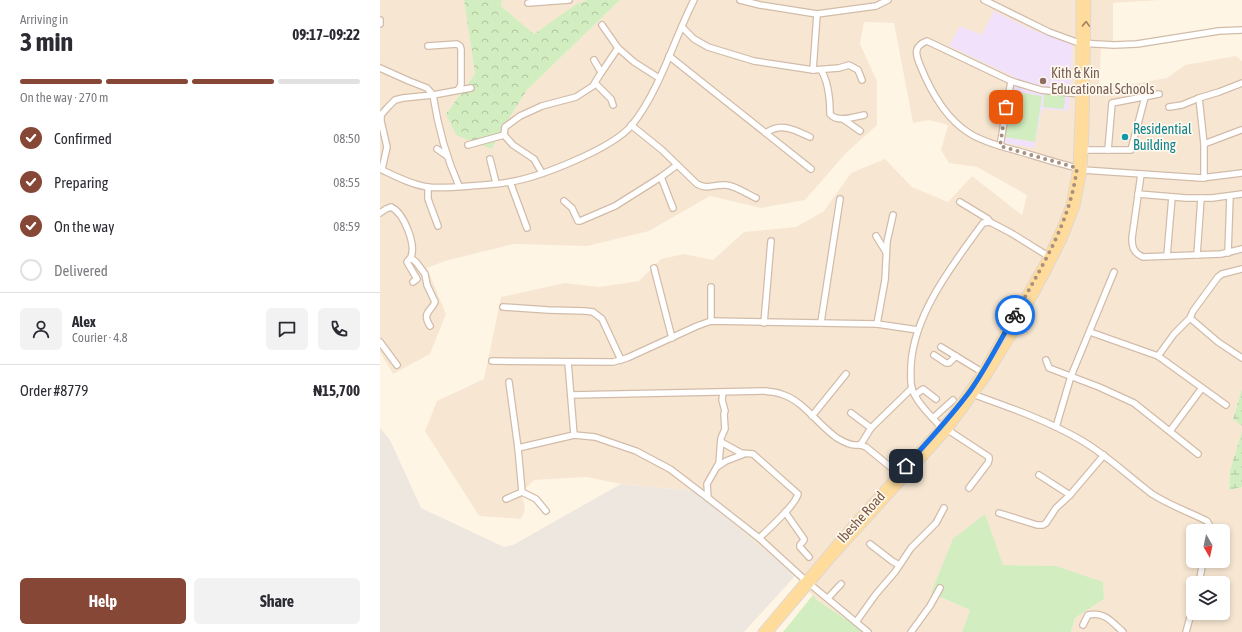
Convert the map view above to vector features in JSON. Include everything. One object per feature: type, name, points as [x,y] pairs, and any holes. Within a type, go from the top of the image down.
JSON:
[{"type":"main road","name":"Ibeshe Road","points":[[973,393],[982,372],[1048,256],[1070,205],[1080,169],[1084,150],[1080,0]]},
{"type":"main road","name":"Ibeshe Road","points":[[762,632],[864,522],[945,428],[973,393],[1012,336],[1047,271],[1064,237],[1076,206],[1080,169],[1082,43],[1087,0]]},
{"type":"main road","name":"Ibeshe Road","points":[[769,632],[860,516],[945,428]]},
{"type":"street","points":[[528,3],[569,0]]},
{"type":"street","points":[[471,88],[395,100],[381,115],[387,147],[381,169],[402,179],[428,187],[510,182],[542,172],[597,150],[614,139],[631,125],[646,102],[670,56],[694,0]]},
{"type":"street","points":[[740,0],[760,6],[817,14],[876,6],[888,0]]},
{"type":"street","points":[[984,0],[1050,32],[1082,43],[1114,45],[1143,43],[1219,31],[1242,30]]},
{"type":"street","points":[[813,70],[817,14]]},
{"type":"street","points":[[602,25],[618,48],[634,62],[659,78]]},
{"type":"street","points":[[682,27],[697,41],[708,47],[754,62],[813,70],[849,65],[858,70],[862,80]]},
{"type":"street","points":[[1080,94],[1040,90],[1010,81],[927,41],[919,45],[916,49],[919,64],[929,85],[948,114],[970,134],[1000,146],[1080,169],[1204,178],[1242,173]]},
{"type":"street","points":[[428,46],[457,44],[460,46],[461,84],[458,90]]},
{"type":"street","points":[[542,172],[534,159],[513,145],[504,135],[505,127],[520,116],[542,106],[576,97],[594,86],[601,72],[618,48]]},
{"type":"street","points":[[670,56],[811,169]]},
{"type":"street","points":[[594,60],[601,72]]},
{"type":"street","points":[[380,68],[427,88],[433,95],[438,124],[447,156],[459,186]]},
{"type":"street","points":[[820,70],[824,75],[830,106],[830,114],[832,117],[843,119],[864,116]]},
{"type":"street","points":[[1000,146],[1010,81]]},
{"type":"street","points":[[1170,107],[1182,105],[1220,92],[1242,82]]},
{"type":"street","points":[[595,83],[612,99],[614,105]]},
{"type":"street","points":[[1108,150],[1112,103],[1159,94]]},
{"type":"street","points":[[1084,150],[1131,150],[1144,98]]},
{"type":"street","points":[[1199,98],[1204,144],[1204,178]]},
{"type":"street","points":[[843,119],[860,131]]},
{"type":"street","points":[[631,125],[662,150],[697,184],[703,187],[730,186],[756,198]]},
{"type":"street","points":[[766,132],[771,129],[787,127],[810,137]]},
{"type":"street","points":[[1204,144],[1240,130]]},
{"type":"street","points":[[468,145],[504,135]]},
{"type":"street","points":[[437,148],[447,156]]},
{"type":"street","points":[[490,159],[496,183]]},
{"type":"street","points":[[564,201],[572,208],[578,221],[580,221],[615,206],[661,177],[676,165]]},
{"type":"street","points":[[1141,174],[1132,247],[1136,254],[1143,257],[1196,255],[1228,253],[1242,249]]},
{"type":"street","points":[[661,177],[673,208]]},
{"type":"street","points":[[510,182],[528,228]]},
{"type":"street","points":[[428,187],[428,199],[438,226]]},
{"type":"street","points":[[1138,194],[1202,198],[1242,194]]},
{"type":"street","points":[[1228,253],[1230,196]]},
{"type":"street","points":[[1168,256],[1172,197]]},
{"type":"street","points":[[1196,255],[1202,198]]},
{"type":"street","points":[[821,322],[840,199]]},
{"type":"street","points":[[960,202],[988,219],[990,222],[1048,256]]},
{"type":"street","points":[[380,213],[391,207],[395,209],[403,218],[412,246],[411,258],[408,262],[417,279],[413,282]]},
{"type":"street","points":[[877,324],[885,280],[887,242],[894,215]]},
{"type":"street","points":[[968,488],[988,463],[989,457],[945,428],[933,418],[915,395],[910,376],[912,351],[918,330],[940,286],[954,263],[983,223],[990,222]]},
{"type":"street","points":[[876,236],[886,252]]},
{"type":"street","points":[[764,323],[771,241]]},
{"type":"street","points":[[411,258],[425,274],[427,285],[435,302],[435,304],[429,308],[427,314],[428,323],[430,326]]},
{"type":"street","points":[[654,268],[672,338]]},
{"type":"street","points":[[1158,356],[1174,334],[1190,318],[1193,311],[1222,274],[1242,269]]},
{"type":"street","points":[[1056,427],[1071,376],[1114,272]]},
{"type":"street","points":[[711,287],[711,321]]},
{"type":"street","points":[[503,307],[593,312],[602,319],[621,360]]},
{"type":"street","points":[[1190,318],[1218,342],[1242,358]]},
{"type":"street","points":[[492,362],[613,362],[621,360],[711,321],[877,324],[918,330]]},
{"type":"street","points":[[1090,332],[1158,356],[1226,405]]},
{"type":"street","points":[[380,342],[397,365]]},
{"type":"street","points":[[941,347],[982,372]]},
{"type":"street","points":[[934,355],[946,363],[949,363],[956,356]]},
{"type":"street","points":[[1046,360],[1049,368],[1134,403],[1198,454]]},
{"type":"street","points":[[568,362],[574,435]]},
{"type":"street","points":[[812,416],[846,374]]},
{"type":"street","points":[[509,382],[522,492]]},
{"type":"street","points":[[861,444],[871,428],[912,388]]},
{"type":"street","points":[[1170,431],[1202,388]]},
{"type":"street","points":[[915,395],[923,389],[936,398]]},
{"type":"street","points":[[571,395],[765,391],[781,394],[792,398],[808,411],[828,432],[839,439],[854,445],[861,444],[899,474]]},
{"type":"street","points":[[708,498],[707,484],[717,467],[720,442],[725,429],[725,411],[722,400],[723,393]]},
{"type":"street","points":[[973,393],[1034,417],[1080,440],[1104,456],[1154,495],[1207,521],[1209,524]]},
{"type":"street","points":[[933,418],[953,400]]},
{"type":"street","points":[[851,413],[871,428]]},
{"type":"street","points":[[518,448],[574,435],[595,437],[636,451],[670,469],[708,498],[759,538],[808,582],[868,632]]},
{"type":"street","points":[[720,442],[741,453],[752,454],[798,494],[798,498],[759,538]]},
{"type":"street","points":[[717,467],[726,461],[747,454]]},
{"type":"street","points":[[999,513],[1037,525],[1043,525],[1056,508],[1070,495],[1104,456]]},
{"type":"street","points":[[1039,475],[1070,495]]},
{"type":"street","points":[[506,499],[522,492]]},
{"type":"street","points":[[522,492],[536,499],[546,511]]},
{"type":"street","points":[[856,622],[911,548],[936,523],[944,508]]},
{"type":"street","points":[[785,512],[804,539],[800,547],[809,557]]},
{"type":"street","points":[[870,544],[899,565]]},
{"type":"street","points":[[828,598],[841,584]]},
{"type":"street","points":[[911,632],[930,606],[940,588]]},
{"type":"street","points":[[1083,625],[1088,615],[1102,615],[1124,632]]},
{"type":"street","points":[[1186,632],[1189,620]]},
{"type":"shaded area","points":[[380,0],[464,0],[475,74],[446,114],[492,149],[501,131],[527,90],[620,0],[1160,0],[1113,3],[1113,42],[1101,47],[1099,90],[1167,78],[1185,65],[1236,56],[1242,61],[1242,388],[1233,418],[1242,426],[1242,431],[1230,470],[1229,490],[1242,487],[1242,632],[1071,632],[1075,618],[1104,599],[1056,566],[1003,565],[931,593],[970,610],[962,632],[865,632],[817,600],[795,576],[695,491],[621,484],[586,477],[534,480],[522,492],[525,510],[521,519],[479,516],[425,431],[437,401],[484,379],[501,297],[565,283],[599,287],[639,281],[661,259],[684,254],[713,260],[744,232],[796,227],[824,211],[851,173],[885,159],[912,187],[948,202],[972,176],[1022,215],[1027,195],[977,167],[949,163],[941,150],[948,125],[929,120],[913,123],[894,23],[864,22],[860,44],[877,81],[877,125],[846,153],[805,200],[761,208],[710,196],[649,231],[587,246],[514,244],[445,261],[427,268],[446,314],[430,354],[393,374],[380,352]]},
{"type":"shaded area","points":[[502,0],[587,0],[575,6],[534,34],[501,6]]},
{"type":"shaded area","name":"Kith & Kin Educational Schools","points":[[994,11],[1037,32],[1072,43],[1069,111],[1042,109],[1034,148],[1005,143],[1003,140],[1014,77],[949,46],[960,26],[982,35]]},
{"type":"shaded area","points":[[380,428],[390,440],[421,508],[504,547],[513,545],[621,484],[695,491],[795,576],[744,632],[380,632]]},
{"type":"green space","points":[[464,0],[502,0],[501,6],[534,34],[575,5],[587,0],[620,0],[527,90],[501,131],[492,149],[456,135],[446,114],[475,74]]},
{"type":"green space","points":[[1012,91],[1042,96],[1035,142],[1005,137]]},
{"type":"green space","points":[[1044,94],[1065,96],[1064,109],[1043,107]]},
{"type":"green space","points":[[1242,388],[1242,426],[1233,419]]},
{"type":"green space","points":[[1242,431],[1242,487],[1229,490],[1230,470]]},
{"type":"green space","points":[[985,514],[1003,565],[1056,566],[1103,582],[1104,599],[1075,618],[1071,632],[962,632],[970,610],[931,593],[953,539]]},
{"type":"green space","points":[[813,595],[817,600],[865,632],[783,632]]},
{"type":"way so far","points":[[1006,107],[1000,146],[1077,168],[1070,205],[1058,237],[1015,315]]},
{"type":"place","name":"Kith & Kin Educational Schools","points":[[1043,81]]},
{"type":"place","name":"Residential Building","points":[[1125,137]]},
{"type":"route","points":[[906,466],[942,427],[970,390],[1015,315]]}]
